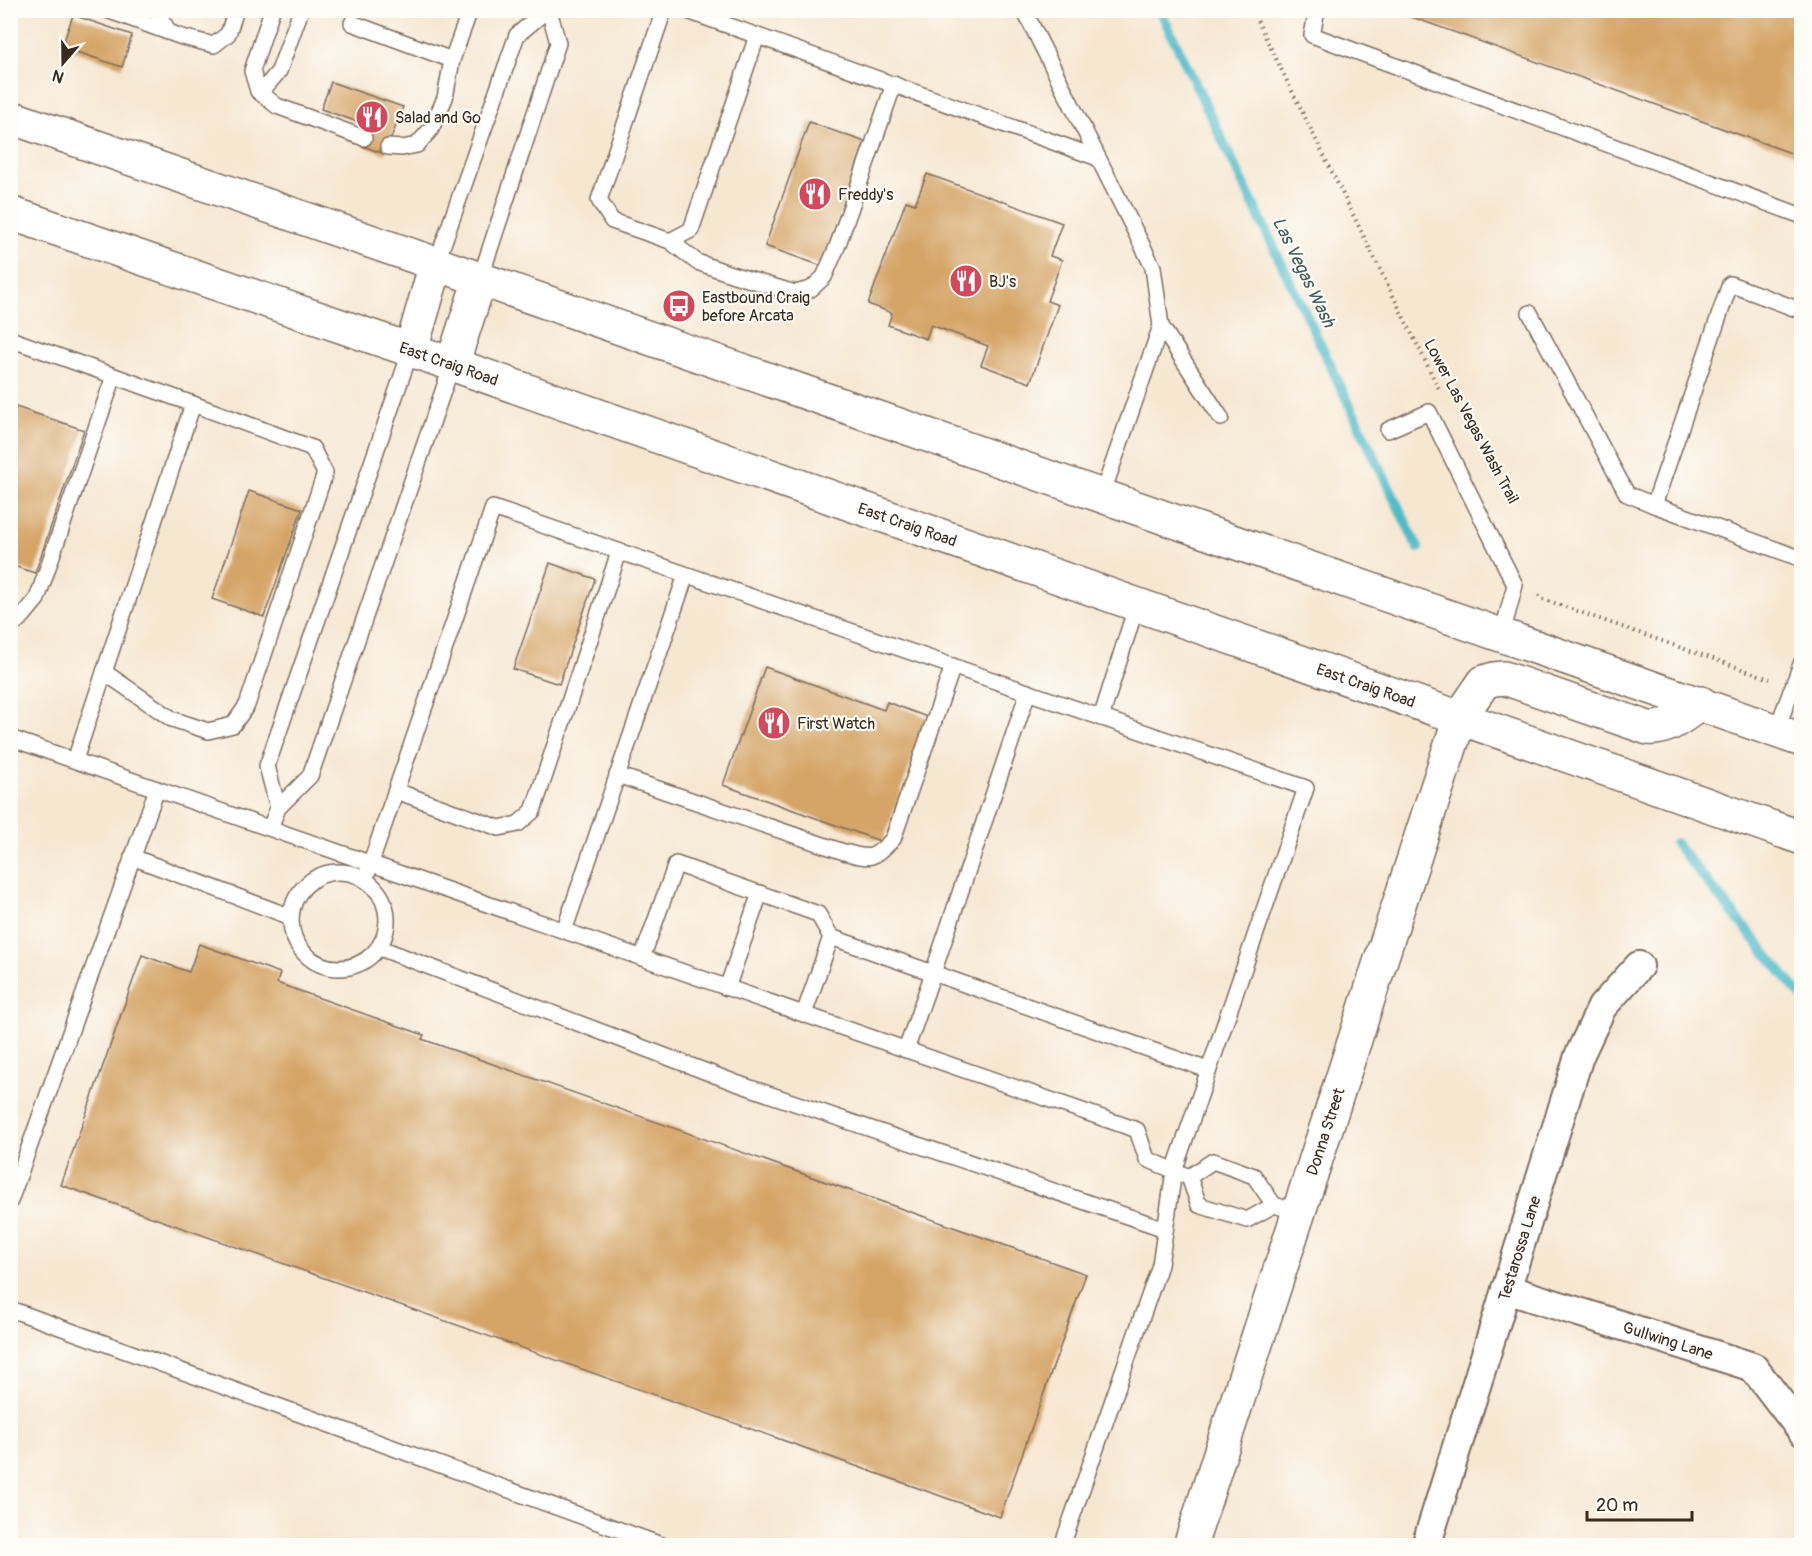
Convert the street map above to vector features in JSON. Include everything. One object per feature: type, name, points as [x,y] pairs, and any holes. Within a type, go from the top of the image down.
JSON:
[{"type":"main road","points":[[10,117],[1789,735]]},
{"type":"main road","name":"East Craig Road","points":[[10,213],[411,350],[1802,837]]},
{"type":"main road","points":[[411,350],[436,264]]},
{"type":"main road","points":[[452,365],[480,279]]},
{"type":"main road","name":"Donna Street","points":[[1190,1545],[1286,1209],[1460,717],[1484,682],[1504,678],[1648,728],[1656,729],[1665,726],[1701,703]]},
{"type":"street","name":"Testarossa Lane","points":[[1426,1545],[1579,1056],[1602,1007],[1639,966]]},
{"type":"street","name":"Gullwing Lane","points":[[1506,1289],[1754,1367],[1802,1431]]},
{"type":"lane","points":[[107,10],[214,45],[228,34],[236,10]]},
{"type":"lane","points":[[156,10],[170,32]]},
{"type":"lane","points":[[272,10],[252,71],[258,91],[277,106],[364,138]]},
{"type":"lane","points":[[258,91],[268,84],[279,71],[301,10]]},
{"type":"lane","points":[[388,147],[402,148],[417,145],[431,129],[445,98],[452,60],[470,10]]},
{"type":"lane","points":[[436,264],[517,35],[548,10],[558,43],[480,279]]},
{"type":"lane","points":[[664,10],[599,200],[612,221],[670,241],[697,262],[730,274],[795,293],[811,289],[824,278],[894,84]]},
{"type":"lane","points":[[685,10],[1098,158]]},
{"type":"lane","points":[[1024,10],[1153,267],[1161,326],[1221,418]]},
{"type":"lane","points":[[1317,10],[1312,35],[1802,216]]},
{"type":"lane","points":[[352,23],[452,60]]},
{"type":"lane","points":[[670,241],[692,230],[757,36]]},
{"type":"lane","points":[[1654,505],[1730,284],[1802,311]]},
{"type":"lane","points":[[1530,313],[1627,494],[1802,559]]},
{"type":"lane","points":[[1102,495],[1161,326]]},
{"type":"lane","points":[[10,339],[312,448],[325,473],[248,705],[233,725],[208,731],[172,719],[105,672]]},
{"type":"lane","points":[[279,807],[267,766],[411,350]]},
{"type":"lane","points":[[270,828],[279,807],[310,776],[452,365]]},
{"type":"lane","points":[[10,627],[17,615],[37,599],[114,376]]},
{"type":"lane","points":[[75,760],[193,404]]},
{"type":"lane","points":[[1388,430],[1429,412],[1515,585],[1502,634]]},
{"type":"lane","points":[[365,879],[493,508],[1306,788],[1174,1171],[1160,1265],[1062,1545]]},
{"type":"lane","points":[[396,791],[499,828],[518,824],[533,811],[619,552]]},
{"type":"lane","points":[[564,931],[686,574]]},
{"type":"lane","points":[[1101,718],[1137,604]]},
{"type":"lane","points":[[1789,735],[1791,687],[1802,662]]},
{"type":"lane","points":[[617,775],[844,852],[865,858],[878,854],[893,839],[953,666]]},
{"type":"lane","points":[[906,1050],[1028,693]]},
{"type":"lane","points":[[10,738],[1137,1130],[1147,1160],[1189,1177],[1199,1205],[1247,1220],[1286,1209],[1254,1176],[1213,1161],[1189,1177]]},
{"type":"lane","points":[[10,1201],[157,789]]},
{"type":"lane","points":[[132,857],[291,917]]},
{"type":"lane","points":[[642,958],[676,864],[818,914],[831,937],[1208,1070]]},
{"type":"lane","points":[[339,872],[355,874],[365,879],[380,894],[387,908],[388,924],[380,948],[362,963],[347,968],[331,968],[315,962],[303,952],[294,939],[291,917],[298,894],[309,882],[322,874],[339,872]]},
{"type":"lane","points":[[727,988],[760,893]]},
{"type":"lane","points":[[804,1014],[831,937]]},
{"type":"lane","points":[[380,948],[736,1083],[1166,1229]]},
{"type":"lane","points":[[10,1309],[664,1545]]},
{"type":"path","name":"Lower Las Vegas Wash Trail","points":[[1252,10],[1443,395]]},
{"type":"path","points":[[1537,588],[1540,598],[1791,687]]},
{"type":"building","points":[[1802,10],[1802,157],[1395,11]]},
{"type":"building","points":[[73,15],[132,35],[122,67],[62,47]]},
{"type":"building","name":"Salad and Go","points":[[331,82],[403,107],[385,154],[362,146],[369,126],[321,109]]},
{"type":"building","name":"Freddy's","points":[[809,122],[865,142],[822,266],[765,246]]},
{"type":"building","name":"BJ's","points":[[927,174],[1062,223],[1050,256],[1062,260],[1047,301],[1058,305],[1030,383],[981,365],[988,346],[931,325],[926,339],[888,325],[892,313],[868,304],[906,201],[915,204]]},
{"type":"building","points":[[16,407],[84,430],[35,573],[10,565],[10,423]]},
{"type":"building","points":[[249,491],[302,509],[264,617],[212,599]]},
{"type":"building","points":[[550,563],[595,579],[559,684],[513,669]]},
{"type":"building","points":[[765,667],[884,710],[887,702],[927,717],[883,842],[723,785]]},
{"type":"building","points":[[199,944],[280,973],[277,983],[424,1035],[422,1039],[1086,1274],[1000,1517],[61,1185],[142,955],[189,972]]},
{"type":"waterway","name":"Las Vegas Wash","points":[[1160,10],[1418,548]]},
{"type":"waterway","name":"Las Vegas Wash","points":[[1675,843],[1802,997]]},
{"type":"place","name":"Salad and Go","points":[[372,117]]},
{"type":"place","name":"Freddy's","points":[[815,194]]},
{"type":"place","name":"BJ's","points":[[966,281]]},
{"type":"place","name":"Eastbound Craig before Arcata","points":[[679,306]]},
{"type":"place","name":"First Watch","points":[[774,723]]}]
